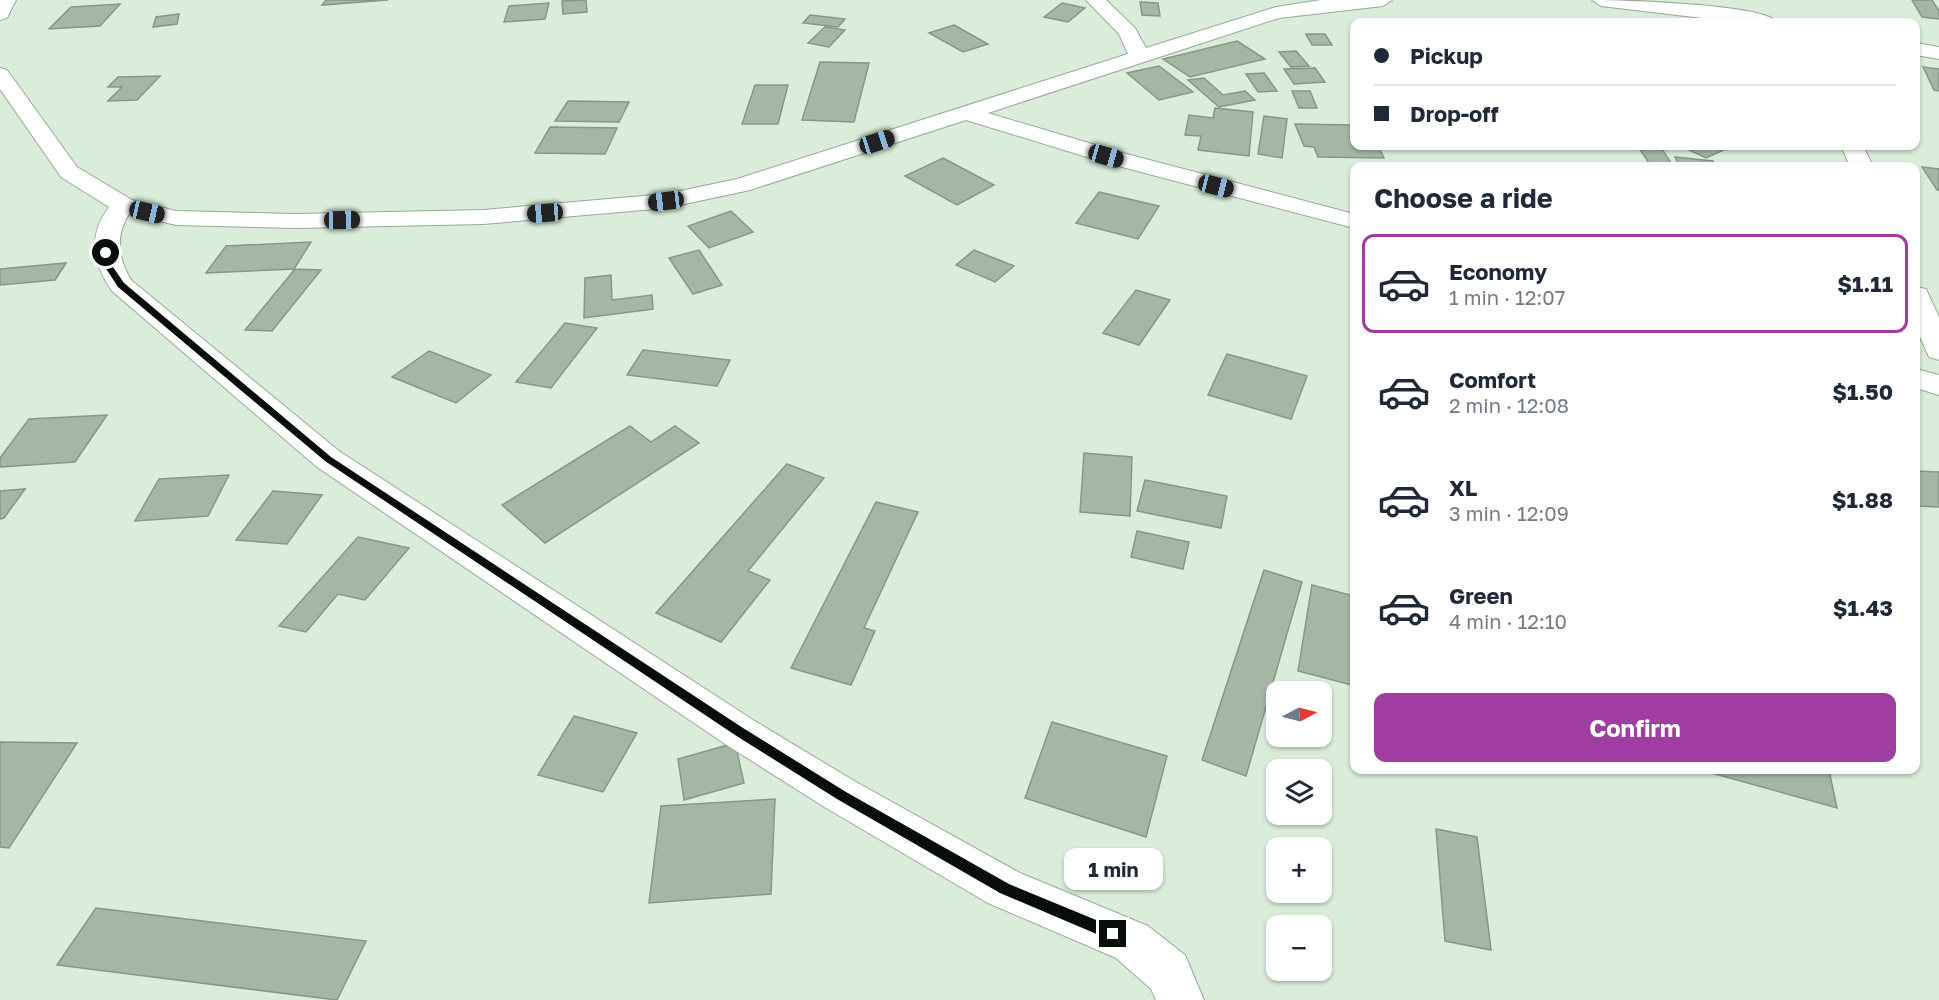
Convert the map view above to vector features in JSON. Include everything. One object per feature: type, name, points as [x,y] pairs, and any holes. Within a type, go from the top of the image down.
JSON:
[{"type":"street","points":[[0,4],[7,0]]},
{"type":"street","points":[[0,14],[7,0]]},
{"type":"street","points":[[1095,0],[1128,32],[1139,56]]},
{"type":"street","points":[[0,74],[69,172],[123,205],[176,218],[295,221],[483,217],[608,208],[666,201],[742,184],[1276,13],[1317,6],[1383,0]]},
{"type":"street","points":[[1600,0],[1743,18]]},
{"type":"street","points":[[1920,50],[1939,53]]},
{"type":"street","points":[[966,113],[1042,138],[1170,174],[1350,220]]},
{"type":"street","points":[[123,205],[111,220],[106,253],[109,267],[121,285],[328,459],[739,732],[842,795],[1004,888],[1132,942],[1168,972],[1180,1000]]},
{"type":"street","points":[[1920,305],[1939,351]]},
{"type":"street","points":[[1920,379],[1939,385]]},
{"type":"building","points":[[326,0],[388,0],[322,5]]},
{"type":"building","points":[[586,0],[587,12],[563,14],[562,1]]},
{"type":"building","points":[[1912,0],[1932,0],[1939,11],[1939,19],[1922,17]]},
{"type":"building","points":[[1140,2],[1158,3],[1160,16],[1142,15]]},
{"type":"building","points":[[549,3],[545,19],[504,22],[509,6]]},
{"type":"building","points":[[1062,3],[1085,8],[1068,22],[1044,17]]},
{"type":"building","points":[[120,4],[100,26],[49,29],[71,7]]},
{"type":"building","points":[[179,14],[177,24],[153,27],[156,17]]},
{"type":"building","points":[[810,15],[845,19],[838,27],[803,23]]},
{"type":"building","points":[[954,25],[988,44],[963,52],[929,33]]},
{"type":"building","points":[[825,27],[845,30],[829,47],[808,43]]},
{"type":"building","points":[[1306,34],[1325,34],[1332,45],[1312,45]]},
{"type":"building","points":[[1237,41],[1265,59],[1190,77],[1163,59]]},
{"type":"building","points":[[1296,51],[1309,66],[1291,67],[1279,52]]},
{"type":"building","points":[[820,62],[869,63],[854,122],[802,120]]},
{"type":"building","points":[[1159,66],[1193,92],[1159,100],[1127,73]]},
{"type":"building","points":[[1923,67],[1939,69],[1939,91],[1934,90]]},
{"type":"building","points":[[1315,68],[1325,82],[1294,84],[1284,69]]},
{"type":"building","points":[[1264,73],[1277,91],[1258,92],[1246,74]]},
{"type":"building","points":[[160,76],[137,100],[108,101],[122,87],[108,87],[118,77]]},
{"type":"building","points":[[1204,78],[1223,95],[1245,91],[1255,100],[1219,107],[1188,80]]},
{"type":"building","points":[[755,85],[788,85],[778,124],[742,124]]},
{"type":"building","points":[[1292,91],[1310,91],[1317,108],[1299,108]]},
{"type":"building","points":[[568,101],[629,102],[619,122],[555,121]]},
{"type":"building","points":[[1215,108],[1253,112],[1249,156],[1198,150],[1201,136],[1185,135],[1189,115],[1213,118]]},
{"type":"building","points":[[1264,116],[1287,119],[1282,158],[1258,154]]},
{"type":"building","points":[[1295,124],[1350,125],[1350,150],[1380,150],[1384,158],[1318,157],[1314,147],[1304,146]]},
{"type":"building","points":[[550,127],[617,128],[605,154],[535,153]]},
{"type":"building","points":[[1640,150],[1663,150],[1670,162],[1648,162]]},
{"type":"building","points":[[1689,150],[1723,150],[1706,158]]},
{"type":"building","points":[[1675,157],[1713,162],[1677,162]]},
{"type":"building","points":[[943,158],[994,185],[957,205],[905,176]]},
{"type":"building","points":[[1922,167],[1939,169],[1939,190],[1937,190]]},
{"type":"building","points":[[1099,192],[1159,206],[1138,239],[1076,223]]},
{"type":"building","points":[[731,211],[753,232],[709,248],[688,226]]},
{"type":"building","points":[[311,242],[294,269],[206,273],[226,246]]},
{"type":"building","points":[[699,250],[722,285],[693,294],[669,258]]},
{"type":"building","points":[[974,250],[1014,266],[995,282],[956,265]]},
{"type":"building","points":[[66,263],[55,280],[0,285],[0,269]]},
{"type":"building","points":[[295,269],[321,270],[272,331],[245,330]]},
{"type":"building","points":[[611,275],[612,300],[652,295],[653,309],[584,318],[585,278]]},
{"type":"building","points":[[1136,290],[1170,300],[1139,345],[1103,333]]},
{"type":"building","points":[[565,323],[597,328],[551,388],[516,382]]},
{"type":"building","points":[[643,350],[730,360],[717,386],[627,375]]},
{"type":"building","points":[[429,351],[491,375],[456,403],[392,377]]},
{"type":"building","points":[[1227,354],[1307,376],[1291,419],[1208,395]]},
{"type":"building","points":[[107,415],[75,462],[0,467],[0,458],[29,419]]},
{"type":"building","points":[[630,426],[651,442],[675,426],[699,443],[545,543],[502,505]]},
{"type":"building","points":[[1084,453],[1132,457],[1130,516],[1080,512]]},
{"type":"building","points":[[787,464],[824,478],[748,571],[770,580],[721,642],[656,613]]},
{"type":"building","points":[[1920,471],[1939,472],[1939,507],[1920,506]]},
{"type":"building","points":[[229,475],[208,516],[135,521],[159,479]]},
{"type":"building","points":[[1145,480],[1227,496],[1221,528],[1137,511]]},
{"type":"building","points":[[25,489],[4,518],[0,519],[0,491]]},
{"type":"building","points":[[273,491],[322,495],[287,544],[236,540]]},
{"type":"building","points":[[876,502],[918,512],[864,628],[875,631],[851,685],[791,668]]},
{"type":"building","points":[[1137,531],[1189,542],[1183,569],[1131,557]]},
{"type":"building","points":[[358,537],[409,548],[365,600],[338,594],[306,632],[279,626]]},
{"type":"building","points":[[1264,570],[1302,582],[1273,681],[1266,681],[1266,707],[1246,776],[1202,760]]},
{"type":"building","points":[[1312,585],[1350,595],[1350,684],[1298,671]]},
{"type":"building","points":[[574,716],[637,733],[603,792],[538,775]]},
{"type":"building","points":[[1052,722],[1167,756],[1146,837],[1025,798]]},
{"type":"building","points":[[0,742],[77,743],[9,848],[0,847]]},
{"type":"building","points":[[735,743],[744,783],[684,800],[678,759]]},
{"type":"building","points":[[1715,774],[1830,774],[1837,808]]},
{"type":"building","points":[[775,799],[771,894],[649,903],[661,806]]},
{"type":"building","points":[[1436,829],[1477,837],[1491,950],[1445,941]]},
{"type":"building","points":[[96,908],[366,941],[337,1000],[57,965]]},
{"type":"route","points":[[106,253],[109,267],[121,285],[328,459],[739,732],[842,795],[1004,888],[1113,934]]}]
